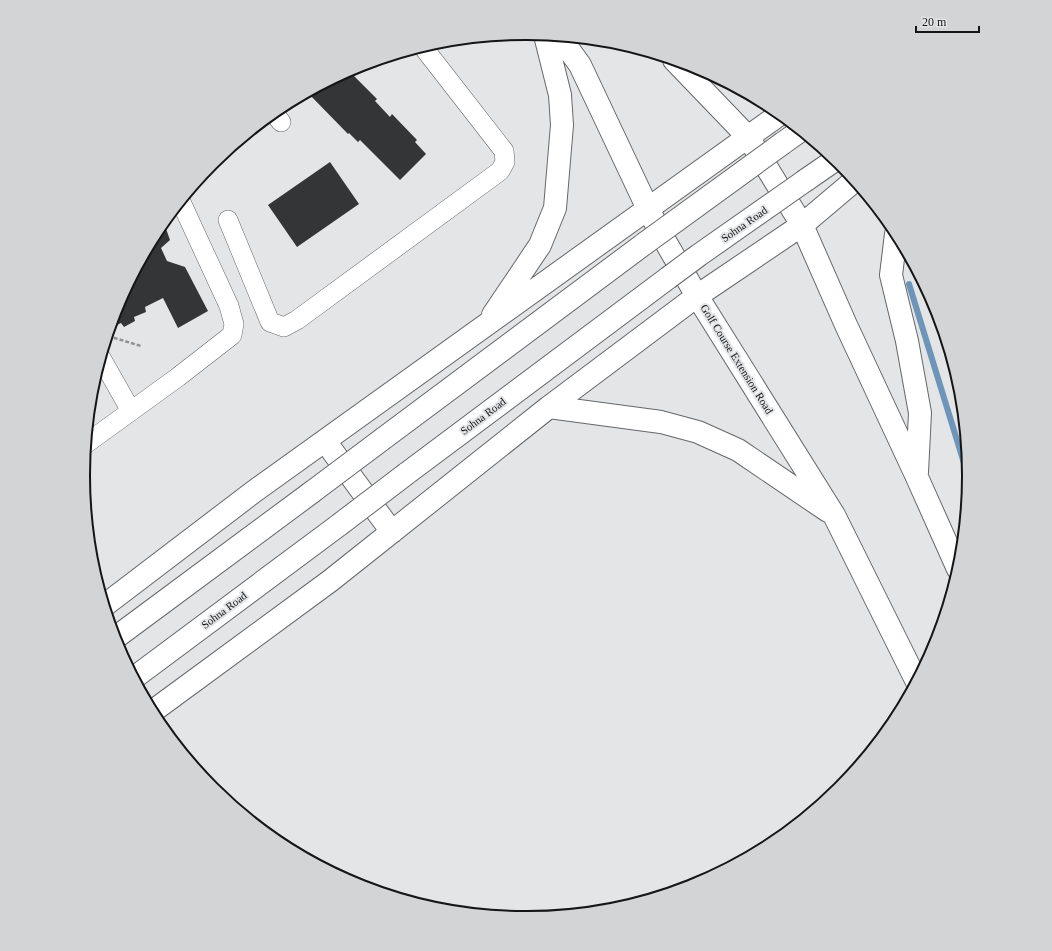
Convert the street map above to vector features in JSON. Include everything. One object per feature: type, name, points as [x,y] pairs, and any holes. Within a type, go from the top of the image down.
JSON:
[{"type":"main road","points":[[484,328],[540,246],[555,208],[562,125],[560,95],[546,41]]},
{"type":"main road","name":"Golf Course Extension Road","points":[[564,42],[580,65],[648,209],[697,296],[834,515],[913,675]]},
{"type":"main road","points":[[683,69],[748,137],[802,225],[846,325],[953,558]]},
{"type":"main road","points":[[110,602],[256,490],[484,328],[775,118]]},
{"type":"main road","points":[[121,634],[644,244],[791,137]]},
{"type":"main road","name":"Sohna Road","points":[[139,674],[699,255],[830,164]]},
{"type":"main road","points":[[158,707],[330,581],[549,407],[697,296],[802,225],[850,185]]},
{"type":"main road","points":[[895,245],[891,275],[907,341],[920,413],[916,475]]},
{"type":"main road","points":[[549,407],[661,422],[698,432],[738,450],[834,515]]},
{"type":"main road","points":[[325,441],[392,532]]},
{"type":"street","points":[[228,220],[270,322],[284,327],[297,320],[500,171],[505,162],[504,151],[426,52]]},
{"type":"street","points":[[92,440],[178,377],[232,335],[234,324],[228,306],[183,206]]},
{"type":"street","points":[[105,364],[131,411]]},
{"type":"path","points":[[113,338],[141,346]]},
{"type":"building","points":[[354,76],[377,99],[375,101],[390,117],[392,114],[417,140],[415,142],[426,154],[400,180],[360,140],[358,142],[349,133],[348,134],[311,96]]},
{"type":"building","points":[[330,162],[359,204],[297,247],[268,205]]},
{"type":"building","points":[[167,230],[170,240],[161,248],[167,261],[185,267],[208,311],[178,328],[163,298],[145,307],[146,312],[134,317],[135,321],[124,327],[121,323],[118,324],[135,283]]},
{"type":"waterway","points":[[909,284],[961,454]]}]
